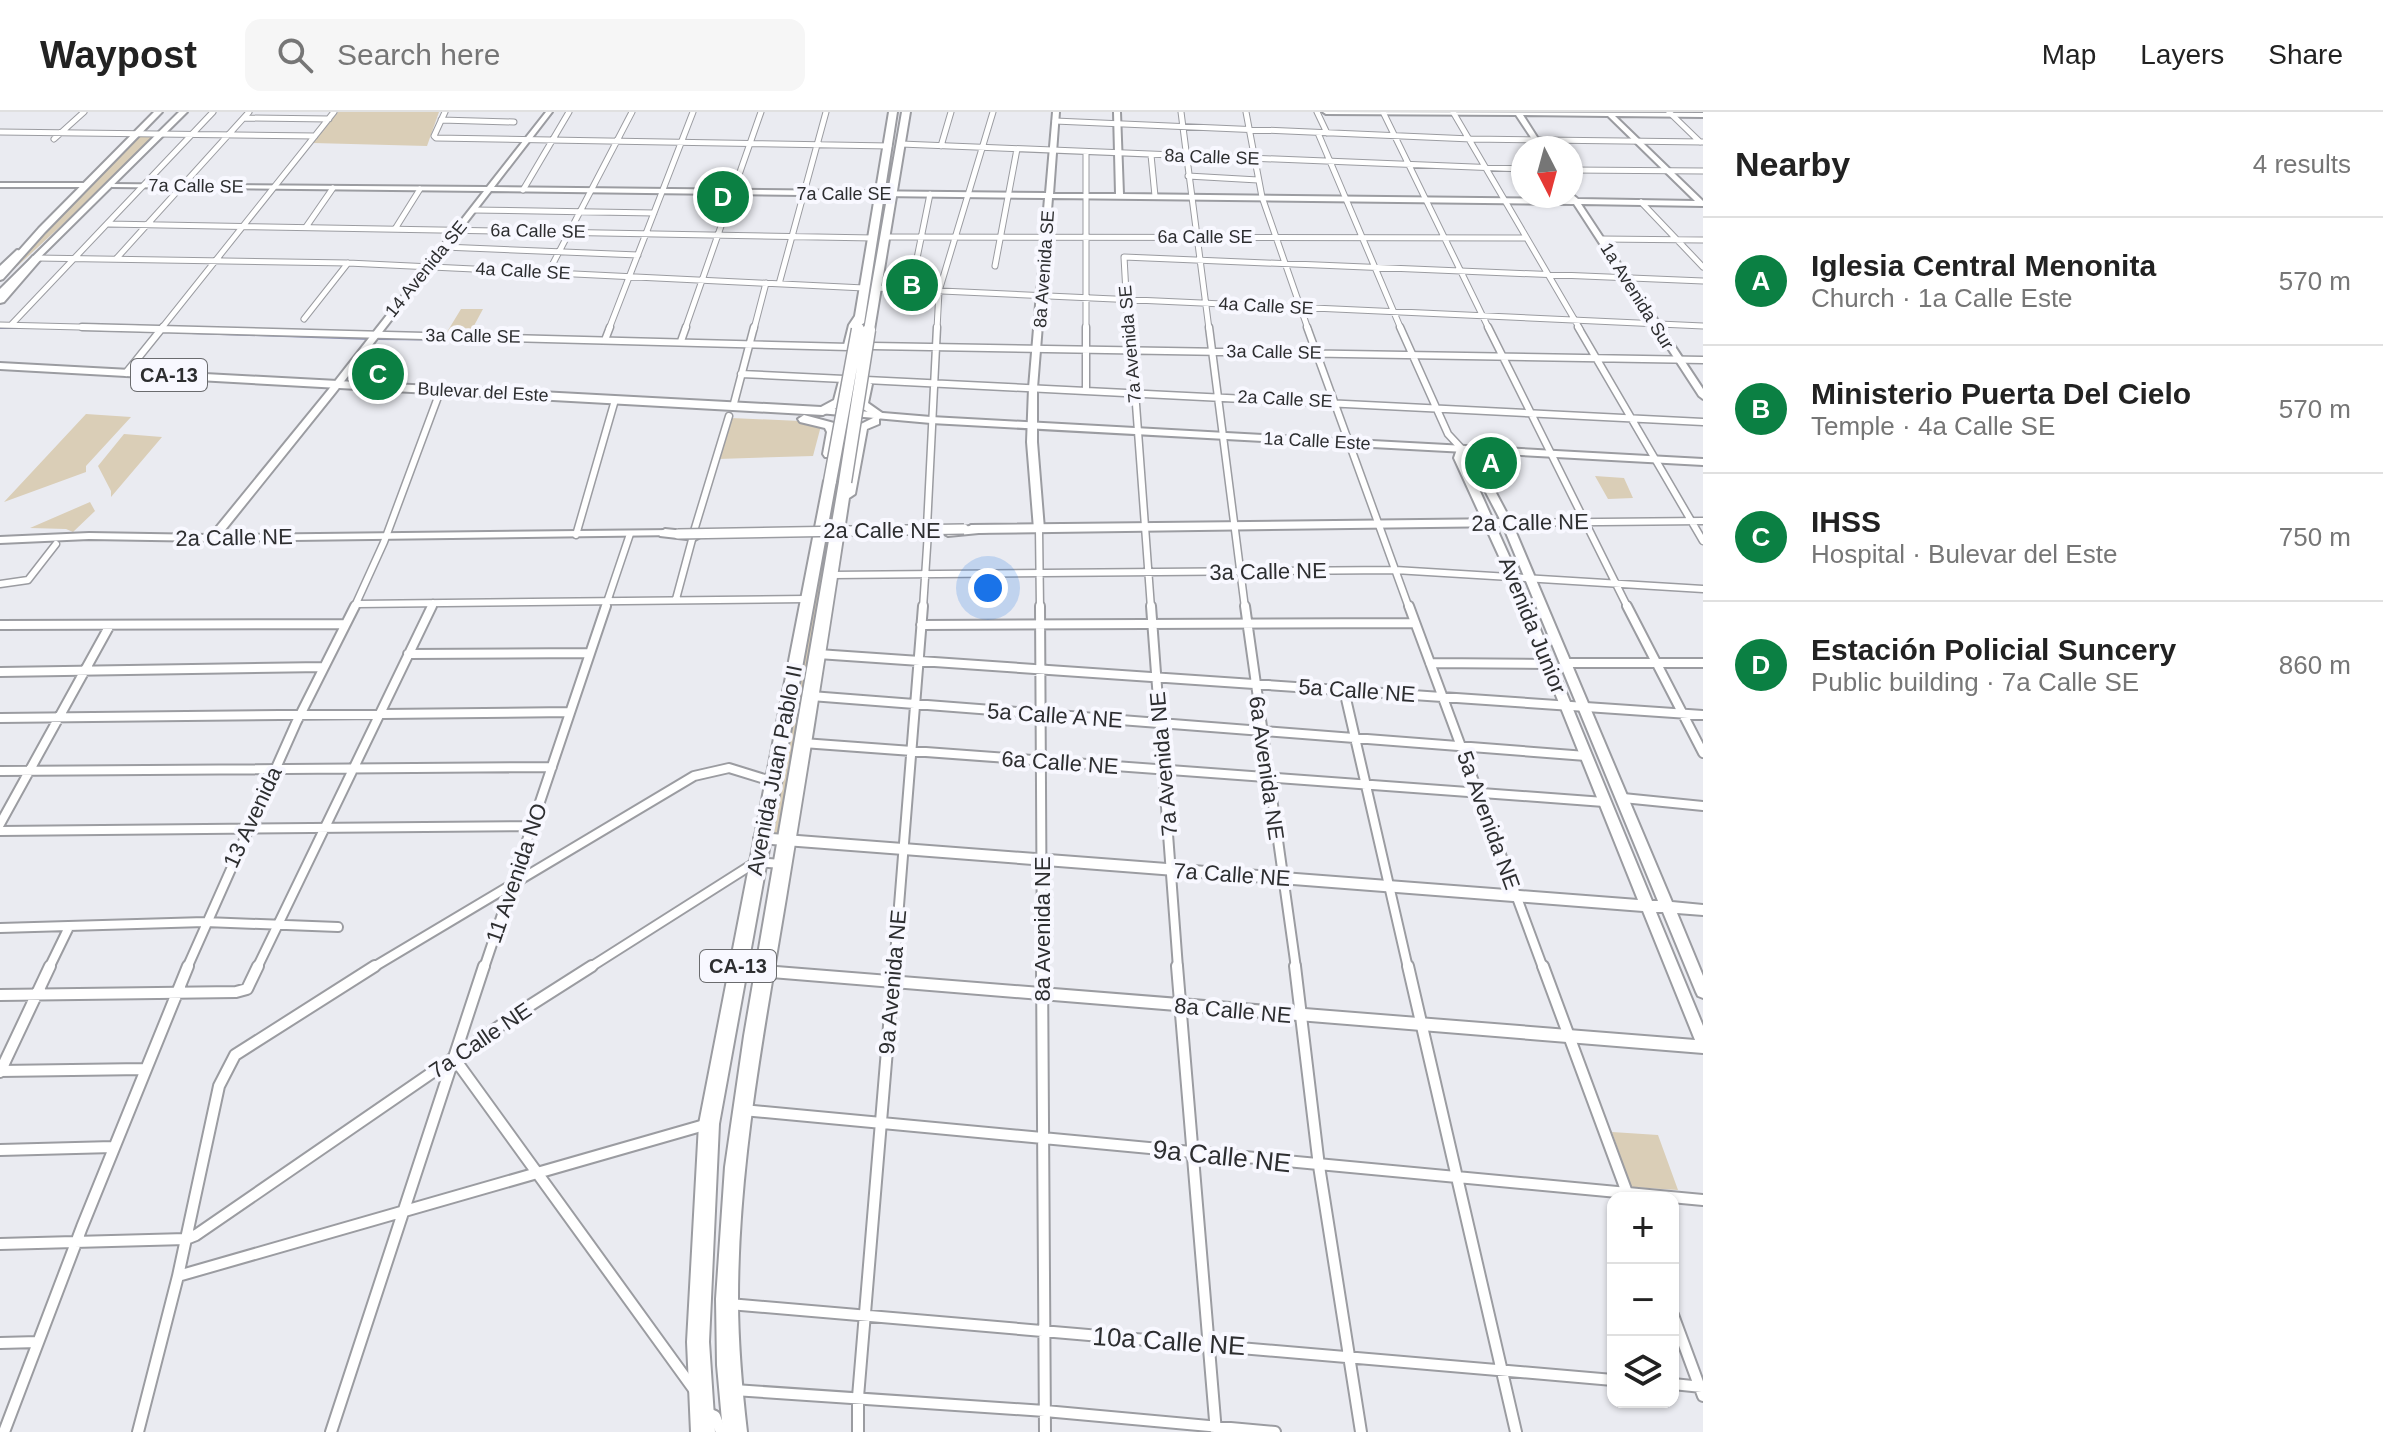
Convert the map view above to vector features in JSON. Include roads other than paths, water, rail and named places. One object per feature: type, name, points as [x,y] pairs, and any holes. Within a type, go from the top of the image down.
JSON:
[{"type":"highway","name":"Avenida Juan Pablo II","points":[[703,1432],[701,1242],[709,1124],[806,599],[816,553],[845,482],[870,288],[873,238],[893,112]]},
{"type":"highway","name":"Avenida Juan Pablo II","points":[[870,288],[885,243],[906,112]]},
{"type":"highway","points":[[873,238],[881,240],[880,246],[885,243]]},
{"type":"highway","points":[[0,271],[21,252]]},
{"type":"highway","points":[[0,297],[37,258]]},
{"type":"highway","points":[[671,534],[815,527],[833,511],[850,493],[861,427],[877,418],[862,404],[875,324],[866,316],[854,325],[840,402],[818,415],[833,432],[823,492],[833,511],[846,527],[856,530],[984,529]]},
{"type":"highway","name":"Avenida Juan Pablo II","points":[[735,1432],[729,1390],[725,1303],[729,1208],[764,972],[832,575],[835,544],[830,481],[864,329]]},
{"type":"highway","name":"Bulevar del Este","points":[[0,366],[818,415]]},
{"type":"highway","name":"Bulevar del Este","points":[[0,374],[335,387],[438,397],[614,404]]},
{"type":"highway","points":[[843,382],[855,389],[866,383]]},
{"type":"highway","points":[[831,447],[841,442],[857,447]]},
{"type":"highway","points":[[801,530],[811,536],[816,553]]},
{"type":"highway","points":[[835,544],[843,534],[856,530]]},
{"type":"main road","points":[[0,277],[158,112]]},
{"type":"main road","points":[[37,258],[183,112]]},
{"type":"main road","name":"1a Calle Este","points":[[818,415],[1703,462]]},
{"type":"main road","name":"2a Calle NE","points":[[964,529],[1507,523]]},
{"type":"street","points":[[54,139],[84,112]]},
{"type":"street","points":[[11,325],[213,112]]},
{"type":"street","points":[[116,259],[249,112]]},
{"type":"street","points":[[126,373],[334,112]]},
{"type":"street","points":[[445,112],[434,136],[436,138],[889,146]]},
{"type":"street","name":"14 Avenida SE","points":[[213,538],[549,112]]},
{"type":"street","points":[[523,190],[569,112]]},
{"type":"street","points":[[548,273],[632,112]]},
{"type":"street","points":[[605,340],[693,112]]},
{"type":"street","points":[[681,341],[761,112]]},
{"type":"street","points":[[779,284],[826,112]]},
{"type":"street","points":[[941,146],[951,112]]},
{"type":"street","name":"9a Avenida NE","points":[[858,1432],[879,1123],[916,704],[939,291],[958,237],[993,112]]},
{"type":"street","points":[[1117,112],[1121,153],[1120,196]]},
{"type":"street","name":"6a Avenida NE","points":[[1181,112],[1319,1166],[1361,1432]]},
{"type":"street","name":"5a Avenida NE","points":[[1246,112],[1262,197],[1333,402],[1627,1192]]},
{"type":"street","points":[[1317,112],[1327,133]]},
{"type":"street","points":[[1326,112],[1703,113]]},
{"type":"street","points":[[1384,112],[1583,521],[1703,753]]},
{"type":"street","points":[[1517,112],[1533,136]]},
{"type":"street","points":[[1453,113],[1471,139],[1524,238],[1703,541]]},
{"type":"street","points":[[1608,113],[1702,204]]},
{"type":"street","points":[[1670,113],[1702,143]]},
{"type":"street","points":[[1055,117],[1118,124],[1511,140]]},
{"type":"street","name":"8a Avenida SE","points":[[1032,426],[1055,117]]},
{"type":"street","points":[[244,118],[329,119]]},
{"type":"street","points":[[441,120],[514,122]]},
{"type":"street","points":[[0,132],[315,136]]},
{"type":"street","points":[[1318,133],[1448,434],[1462,449]]},
{"type":"street","points":[[1583,141],[1702,143]]},
{"type":"street","name":"8a Calle SE","points":[[901,144],[1511,169]]},
{"type":"street","points":[[995,266],[1017,149]]},
{"type":"street","points":[[1086,152],[1086,390]]},
{"type":"street","points":[[1151,155],[1155,196]]},
{"type":"street","points":[[1220,158],[1224,178]]},
{"type":"street","points":[[1583,170],[1703,171]]},
{"type":"street","points":[[1188,176],[1258,180]]},
{"type":"street","points":[[0,185],[86,185]]},
{"type":"street","name":"7a Calle SE","points":[[112,185],[1511,202]]},
{"type":"street","points":[[306,227],[333,188]]},
{"type":"street","points":[[395,229],[420,189]]},
{"type":"street","points":[[915,268],[930,194]]},
{"type":"street","name":"7a Calle SE","points":[[1583,199],[1702,204]]},
{"type":"street","points":[[1641,202],[1703,267]]},
{"type":"street","name":"1a Avenida Sur","points":[[1581,208],[1703,396]]},
{"type":"street","points":[[473,210],[654,213]]},
{"type":"street","name":"6a Calle SE","points":[[108,224],[873,238]]},
{"type":"street","name":"6a Calle SE","points":[[885,243],[923,237],[1524,238]]},
{"type":"street","points":[[1601,239],[1703,240]]},
{"type":"street","points":[[444,247],[638,255]]},
{"type":"street","name":"7a Avenida SE","points":[[1136,431],[1124,257],[1198,260]]},
{"type":"street","name":"4a Calle SE","points":[[37,258],[348,263],[1703,326]]},
{"type":"street","points":[[1198,260],[1703,281]]},
{"type":"street","points":[[304,319],[348,263]]},
{"type":"street","points":[[676,599],[766,283]]},
{"type":"street","name":"3a Calle SE","points":[[0,325],[849,347]]},
{"type":"street","name":"3a Calle SE","points":[[872,346],[1502,354],[1703,360]]},
{"type":"street","points":[[741,374],[843,382]]},
{"type":"street","name":"2a Calle SE","points":[[866,383],[933,383],[1217,396],[1703,422]]},
{"type":"street","name":"13 Avenida","points":[[4,1432],[174,993],[245,828],[344,624],[358,604],[386,536],[422,430],[438,397]]},
{"type":"street","points":[[576,535],[614,404]]},
{"type":"street","name":"8a Avenida NE","points":[[1032,426],[1039,529],[1045,1432]]},
{"type":"street","name":"7a Avenida NE","points":[[1136,431],[1216,1428]]},
{"type":"street","name":"Avenida Junior","points":[[1703,992],[1532,579],[1473,459],[1462,449],[1459,458],[1514,578],[1703,1045]]},
{"type":"street","name":"2a Calle NE","points":[[1507,523],[1703,521]]},
{"type":"street","name":"2a Calle NE","points":[[0,543],[112,538],[964,529]]},
{"type":"street","name":"11 Avenida NO","points":[[331,1432],[401,1213],[630,534]]},
{"type":"street","points":[[0,584],[28,580],[59,540]]},
{"type":"street","name":"3a Calle NE","points":[[832,575],[1395,570],[1703,589]]},
{"type":"street","points":[[358,604],[806,599]]},
{"type":"street","points":[[0,995],[236,992],[247,989],[433,603]]},
{"type":"street","points":[[921,625],[1415,623]]},
{"type":"street","points":[[0,625],[344,624]]},
{"type":"street","points":[[0,824],[110,625]]},
{"type":"street","points":[[408,654],[590,653]]},
{"type":"street","name":"5a Calle NE","points":[[818,654],[1703,715]]},
{"type":"street","points":[[1430,663],[1549,664]]},
{"type":"street","points":[[1567,663],[1703,663]]},
{"type":"street","points":[[0,672],[323,667]]},
{"type":"street","points":[[1344,690],[1516,1432]]},
{"type":"street","name":"5a Calle A NE","points":[[811,696],[1586,756]]},
{"type":"street","points":[[0,718],[570,712]]},
{"type":"street","name":"6a Calle NE","points":[[803,743],[1604,802]]},
{"type":"street","points":[[0,771],[552,767]]},
{"type":"street","points":[[138,1432],[178,1276],[219,1086],[230,1060],[352,980],[694,776],[729,768],[771,781]]},
{"type":"street","points":[[1623,798],[1703,806]]},
{"type":"street","points":[[0,831],[532,826]]},
{"type":"street","name":"7a Calle NE","points":[[760,838],[1703,910]]},
{"type":"street","points":[[756,862],[783,864]]},
{"type":"street","name":"7a Calle NE","points":[[186,1239],[526,1008],[756,862]]},
{"type":"street","points":[[0,928],[205,922],[338,927]]},
{"type":"street","points":[[69,927],[0,1071],[144,1069]]},
{"type":"street","name":"8a Calle NE","points":[[764,972],[1703,1045]]},
{"type":"street","points":[[454,1058],[679,1373],[715,1416],[721,1432]]},
{"type":"street","name":"9a Calle NE","points":[[742,1110],[1607,1194]]},
{"type":"street","points":[[178,1276],[709,1124]]},
{"type":"street","points":[[0,1150],[113,1147]]},
{"type":"street","name":"9a Calle NE","points":[[1679,1199],[1703,1200]]},
{"type":"street","points":[[0,1244],[186,1239]]},
{"type":"street","name":"10a Calle NE","points":[[725,1303],[1607,1380]]},
{"type":"street","points":[[1679,1331],[1702,1390]]},
{"type":"street","points":[[0,1343],[38,1342]]},
{"type":"street","points":[[1679,1385],[1702,1390]]},
{"type":"street","points":[[729,1390],[1045,1411],[1275,1432]]},
{"type":"waterway","points":[[0,328],[23,328]]},
{"type":"waterway","points":[[191,333],[369,339]]},
{"type":"waterway","points":[[375,339],[485,340]]},
{"type":"place","name":"Estación Policial Suncery","points":[[723,197]]},
{"type":"place","name":"Ministerio Puerta Del Cielo","points":[[912,285]]},
{"type":"place","name":"IHSS","points":[[378,374]]},
{"type":"place","name":"Iglesia Central Menonita","points":[[1491,463]]}]
